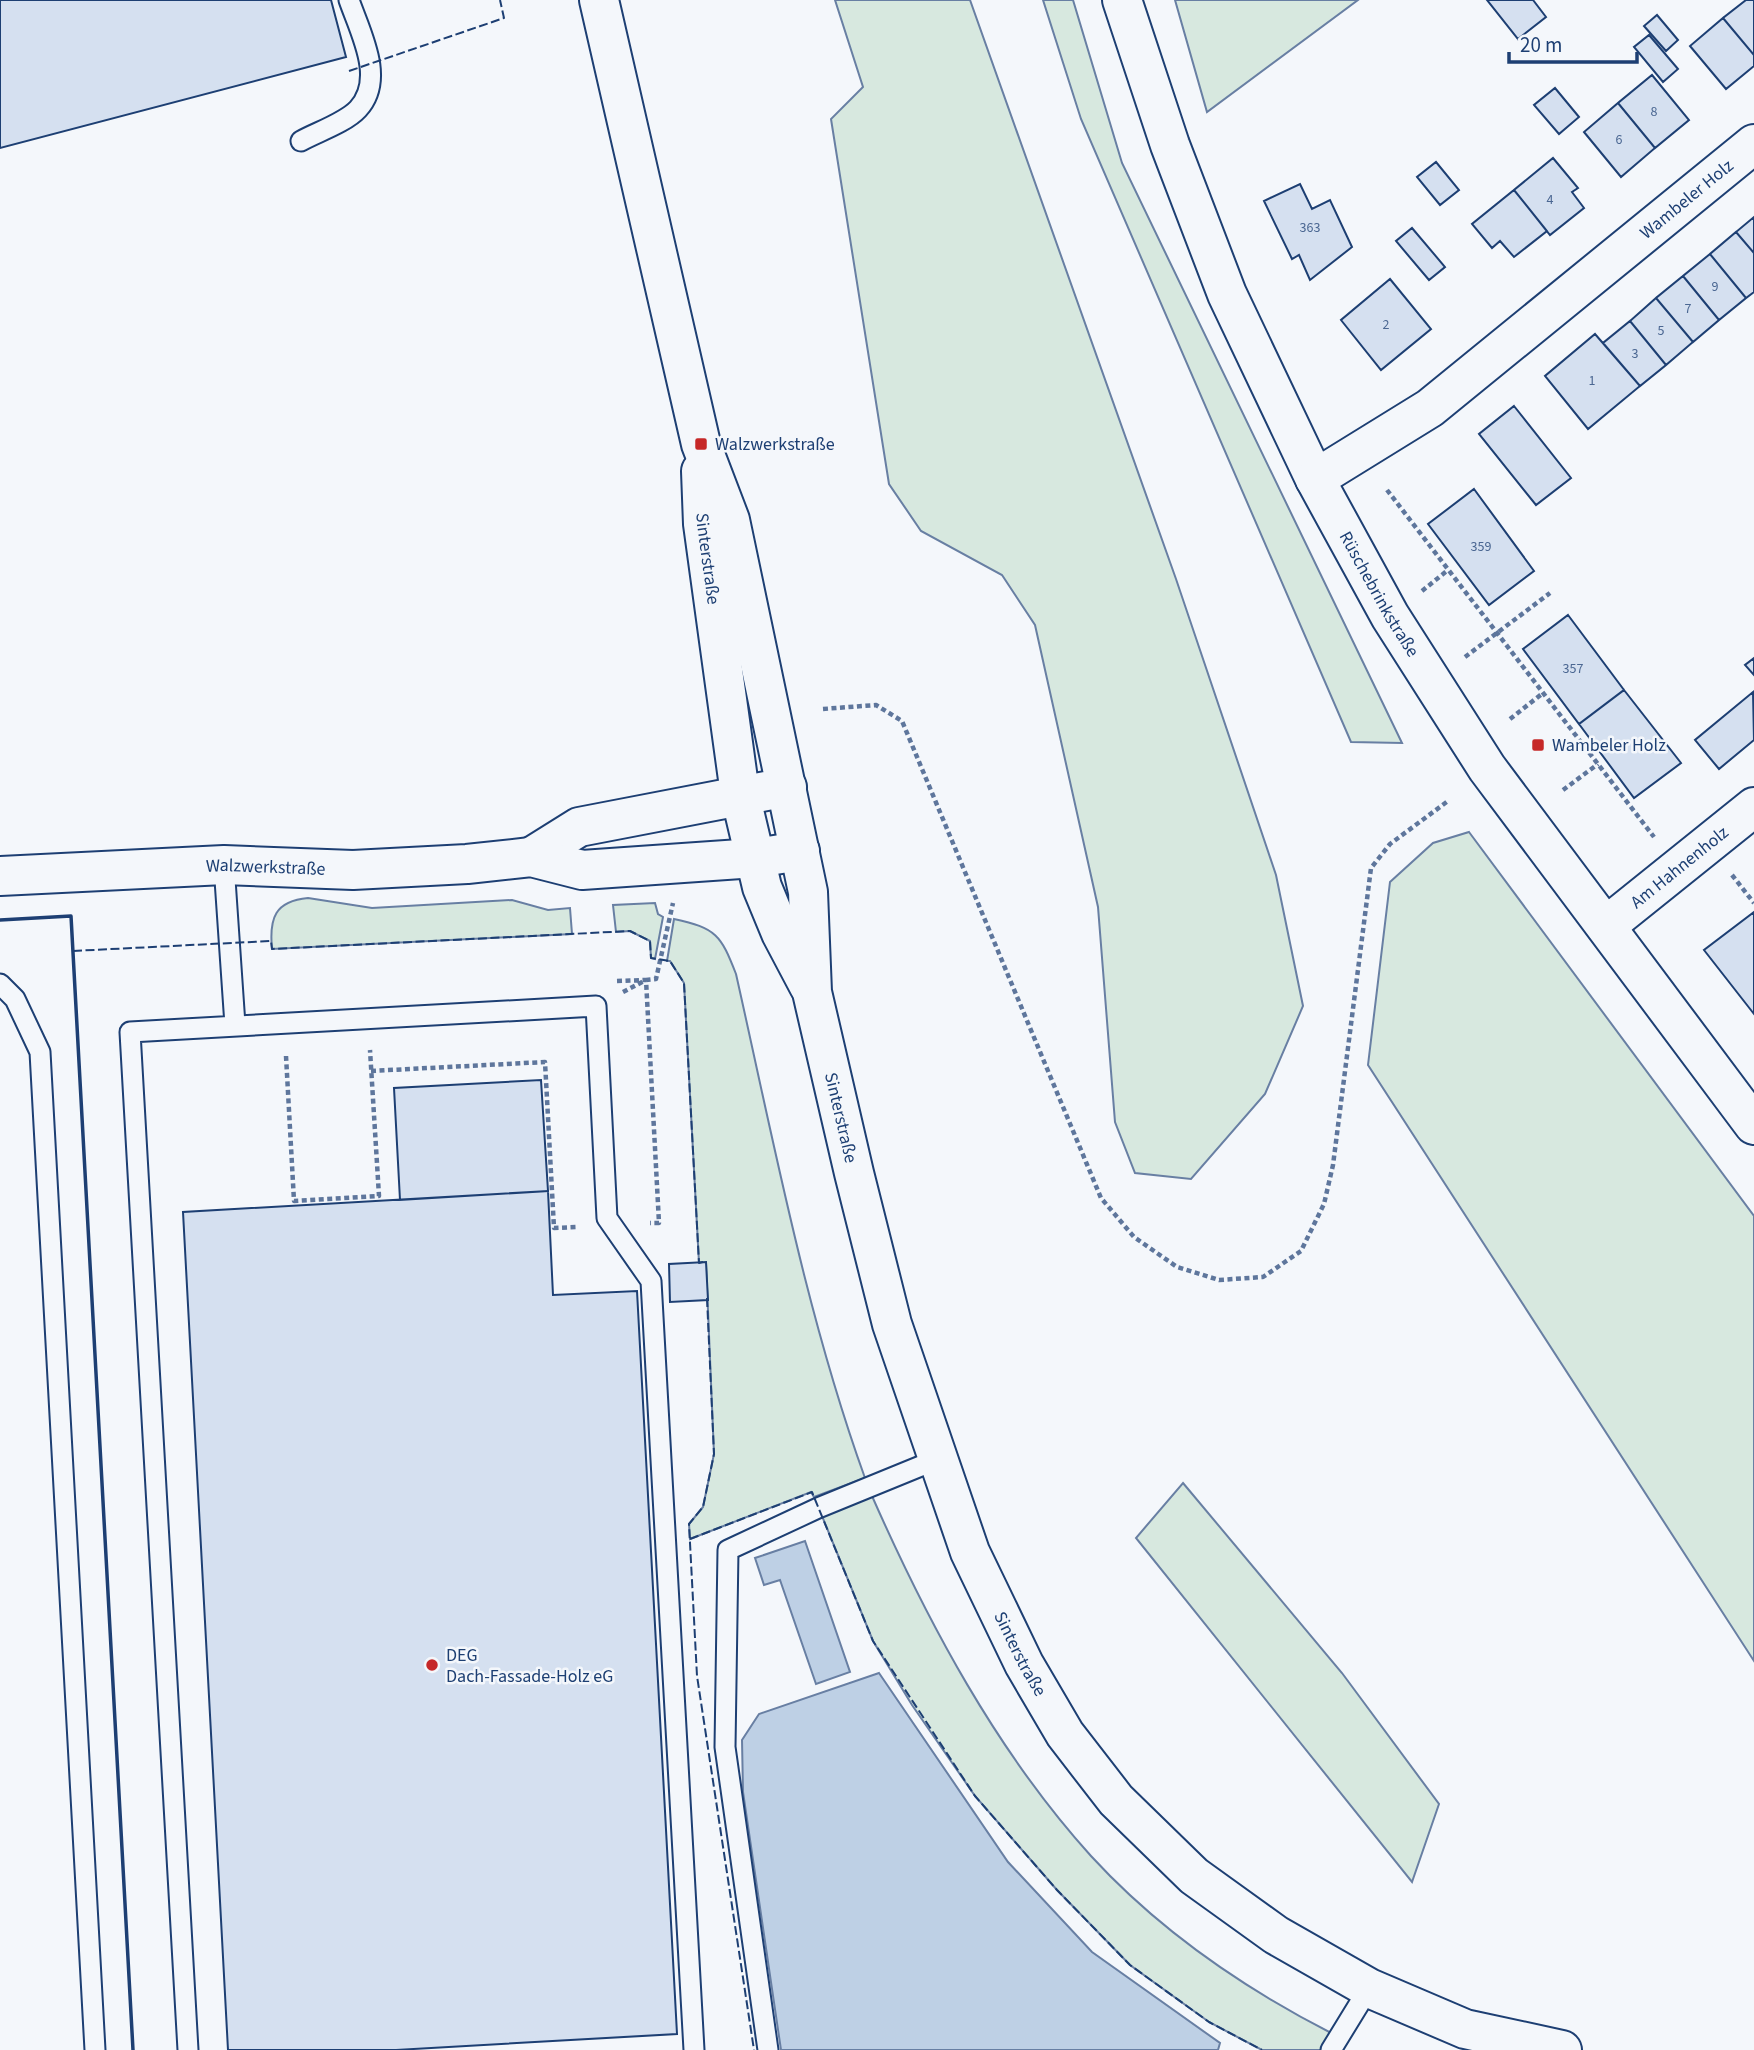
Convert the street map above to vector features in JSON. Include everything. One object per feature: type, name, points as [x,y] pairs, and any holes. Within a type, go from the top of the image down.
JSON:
[{"type":"street","name":"Sinterstraße","points":[[599,0],[701,444],[730,520],[810,905],[812,992],[892,1324],[970,1552],[1024,1664],[1065,1734],[1116,1800],[1194,1875],[1276,1936],[1369,1988],[1465,2029],[1562,2050]]},
{"type":"street","name":"Rüschebrinkstraße","points":[[1122,0],[1170,145],[1227,293],[1315,479],[1390,616],[1487,768],[1754,1125]]},
{"type":"street","name":"Wambeler Holz","points":[[1315,479],[1430,408],[1754,144]]},
{"type":"street","name":"Sinterstraße","points":[[701,444],[703,524],[740,794],[762,887],[781,933],[812,992]]},
{"type":"street","name":"Walzwerkstraße","points":[[531,856],[579,827],[787,787]]},
{"type":"street","name":"Am Hahnenholz","points":[[1606,926],[1754,807]]},
{"type":"street","name":"Walzwerkstraße","points":[[0,876],[224,865],[353,870],[467,864],[531,856],[582,870],[755,858],[800,851]]},
{"type":"lane","points":[[301,141],[357,111],[367,96],[371,79],[370,64],[349,0]]},
{"type":"lane","points":[[224,865],[235,1025]]},
{"type":"lane","points":[[0,984],[15,999],[40,1052],[95,2050]]},
{"type":"lane","points":[[188,2050],[130,1032],[596,1006],[607,1218],[651,1281],[694,2050]]},
{"type":"lane","points":[[768,2050],[725,1747],[728,1550],[818,1507],[938,1459]]},
{"type":"lane","points":[[1331,2050],[1369,1988]]},
{"type":"path","points":[[1387,490],[1656,840]]},
{"type":"path","points":[[1422,591],[1449,570]]},
{"type":"path","points":[[1465,658],[1550,593]]},
{"type":"path","points":[[1510,719],[1543,694]]},
{"type":"path","points":[[823,709],[876,705],[902,721],[1101,1198],[1134,1237],[1177,1267],[1219,1280],[1262,1277],[1301,1251],[1324,1204],[1333,1165],[1371,868],[1390,844],[1448,801]]},
{"type":"path","points":[[1563,790],[1598,764]]},
{"type":"path","points":[[1730,873],[1754,903]]},
{"type":"path","points":[[656,979],[674,898]]},
{"type":"path","points":[[372,1071],[545,1062],[554,1228],[659,1223],[646,979],[605,982]]},
{"type":"path","points":[[284,1023],[294,1201],[379,1196],[369,1018]]},
{"type":"shaded area","points":[[835,0],[970,0],[1176,579],[1276,875],[1303,1006],[1265,1094],[1191,1179],[1135,1173],[1115,1122],[1098,907],[1035,625],[1002,575],[921,531],[889,484],[831,119],[863,87]]},
{"type":"shaded area","points":[[1043,0],[1073,0],[1122,163],[1402,743],[1351,742],[1081,119]]},
{"type":"shaded area","points":[[1175,0],[1358,0],[1207,112]]},
{"type":"shaded area","points":[[1469,832],[1754,1216],[1754,1661],[1368,1065],[1390,882],[1433,843]]},
{"type":"shaded area","points":[[308,898],[372,908],[512,900],[548,910],[570,908],[572,934],[272,949],[272,928],[276,913],[288,903]]},
{"type":"shaded area","points":[[655,903],[658,914],[663,917],[655,959],[651,958],[650,941],[630,931],[616,932],[613,905]]},
{"type":"shaded area","points":[[674,919],[699,926],[715,935],[726,950],[736,974],[808,1291],[825,1354],[865,1478],[814,1497],[811,1492],[690,1539],[689,1524],[703,1507],[714,1454],[706,1263],[699,1263],[684,983],[670,961],[667,961]]},
{"type":"shaded area","points":[[1183,1483],[1342,1673],[1439,1804],[1412,1882],[1136,1538]]},
{"type":"shaded area","points":[[872,1496],[917,1591],[967,1685],[1025,1774],[1057,1816],[1117,1883],[1174,1933],[1235,1977],[1333,2034],[1322,2050],[1262,2050],[1209,2022],[1130,1965],[1057,1890],[975,1796],[912,1705],[873,1641],[822,1516]]},
{"type":"water","points":[[805,1541],[850,1672],[816,1684],[780,1580],[764,1585],[755,1558]]},
{"type":"water","points":[[879,1673],[1008,1862],[1092,1952],[1220,2043],[1218,2050],[781,2050],[743,1792],[742,1740],[759,1714]]},
{"type":"building","points":[[0,0],[331,0],[346,57],[0,148]]},
{"type":"building","points":[[1487,0],[1533,0],[1546,17],[1518,39]]},
{"type":"building","points":[[1746,0],[1754,0],[1754,55],[1723,18]]},
{"type":"building","points":[[1657,15],[1678,40],[1666,51],[1644,26]]},
{"type":"building","points":[[1723,18],[1754,55],[1754,66],[1726,89],[1690,46]]},
{"type":"building","points":[[1649,35],[1678,69],[1663,82],[1634,47]]},
{"type":"building","points":[[1652,75],[1689,120],[1655,148],[1618,103]]},
{"type":"building","points":[[1555,88],[1579,117],[1559,134],[1534,105]]},
{"type":"building","points":[[1618,103],[1655,148],[1621,177],[1584,132]]},
{"type":"building","points":[[1553,158],[1578,188],[1572,192],[1584,208],[1550,235],[1514,190]]},
{"type":"building","points":[[1436,162],[1459,190],[1440,205],[1417,177]]},
{"type":"building","points":[[1300,184],[1312,209],[1330,200],[1352,247],[1310,280],[1299,255],[1292,259],[1264,201]]},
{"type":"building","points":[[1514,190],[1547,231],[1514,257],[1500,241],[1492,248],[1472,224]]},
{"type":"building","points":[[1754,217],[1754,253],[1736,232]]},
{"type":"building","points":[[1412,228],[1445,267],[1429,280],[1396,241]]},
{"type":"building","points":[[1736,232],[1754,253],[1754,292],[1746,298],[1710,254]]},
{"type":"building","points":[[1710,254],[1746,298],[1719,320],[1683,276]]},
{"type":"building","points":[[1683,276],[1719,320],[1693,342],[1656,298]]},
{"type":"building","points":[[1390,279],[1431,329],[1381,370],[1341,320]]},
{"type":"building","points":[[1656,298],[1693,342],[1666,365],[1630,321]]},
{"type":"building","points":[[1630,321],[1666,365],[1640,386],[1603,343]]},
{"type":"building","points":[[1595,334],[1640,386],[1588,429],[1545,376]]},
{"type":"building","points":[[1514,406],[1571,478],[1536,505],[1479,434]]},
{"type":"building","points":[[1474,489],[1534,571],[1489,605],[1428,524]]},
{"type":"building","points":[[1568,615],[1624,690],[1579,724],[1523,649]]},
{"type":"building","points":[[1754,658],[1754,675],[1745,665]]},
{"type":"building","points":[[1624,690],[1681,763],[1634,798],[1579,724]]},
{"type":"building","points":[[1753,692],[1754,740],[1719,769],[1695,740]]},
{"type":"building","points":[[1754,912],[1754,1014],[1704,950]]},
{"type":"building","points":[[541,1080],[548,1191],[400,1200],[394,1088]]},
{"type":"building","name":"DEG Dach-Fassade-Holz eG","points":[[548,1191],[553,1295],[637,1291],[677,2034],[396,2050],[228,2050],[183,1212]]},
{"type":"building","points":[[706,1262],[708,1300],[670,1302],[669,1264]]},
{"type":"fence","points":[[349,71],[504,18],[500,0]]},
{"type":"fence","points":[[73,951],[271,941],[272,949],[630,931],[650,941],[651,958],[670,961],[684,983],[699,1263],[703,1262]]},
{"type":"fence","points":[[707,1298],[714,1454],[703,1507],[689,1524],[697,1676],[754,2050]]},
{"type":"fence","points":[[690,1539],[812,1492],[873,1641],[975,1796],[1057,1890],[1130,1965],[1209,2022],[1262,2050]]},
{"type":"wall","points":[[0,920],[71,916],[133,2050]]},
{"type":"place","name":"Walzwerkstraße","points":[[701,444]]},
{"type":"place","name":"Wambeler Holz","points":[[1538,745]]},
{"type":"place","name":"DEG Dach-Fassade-Holz eG","points":[[432,1665]]}]
